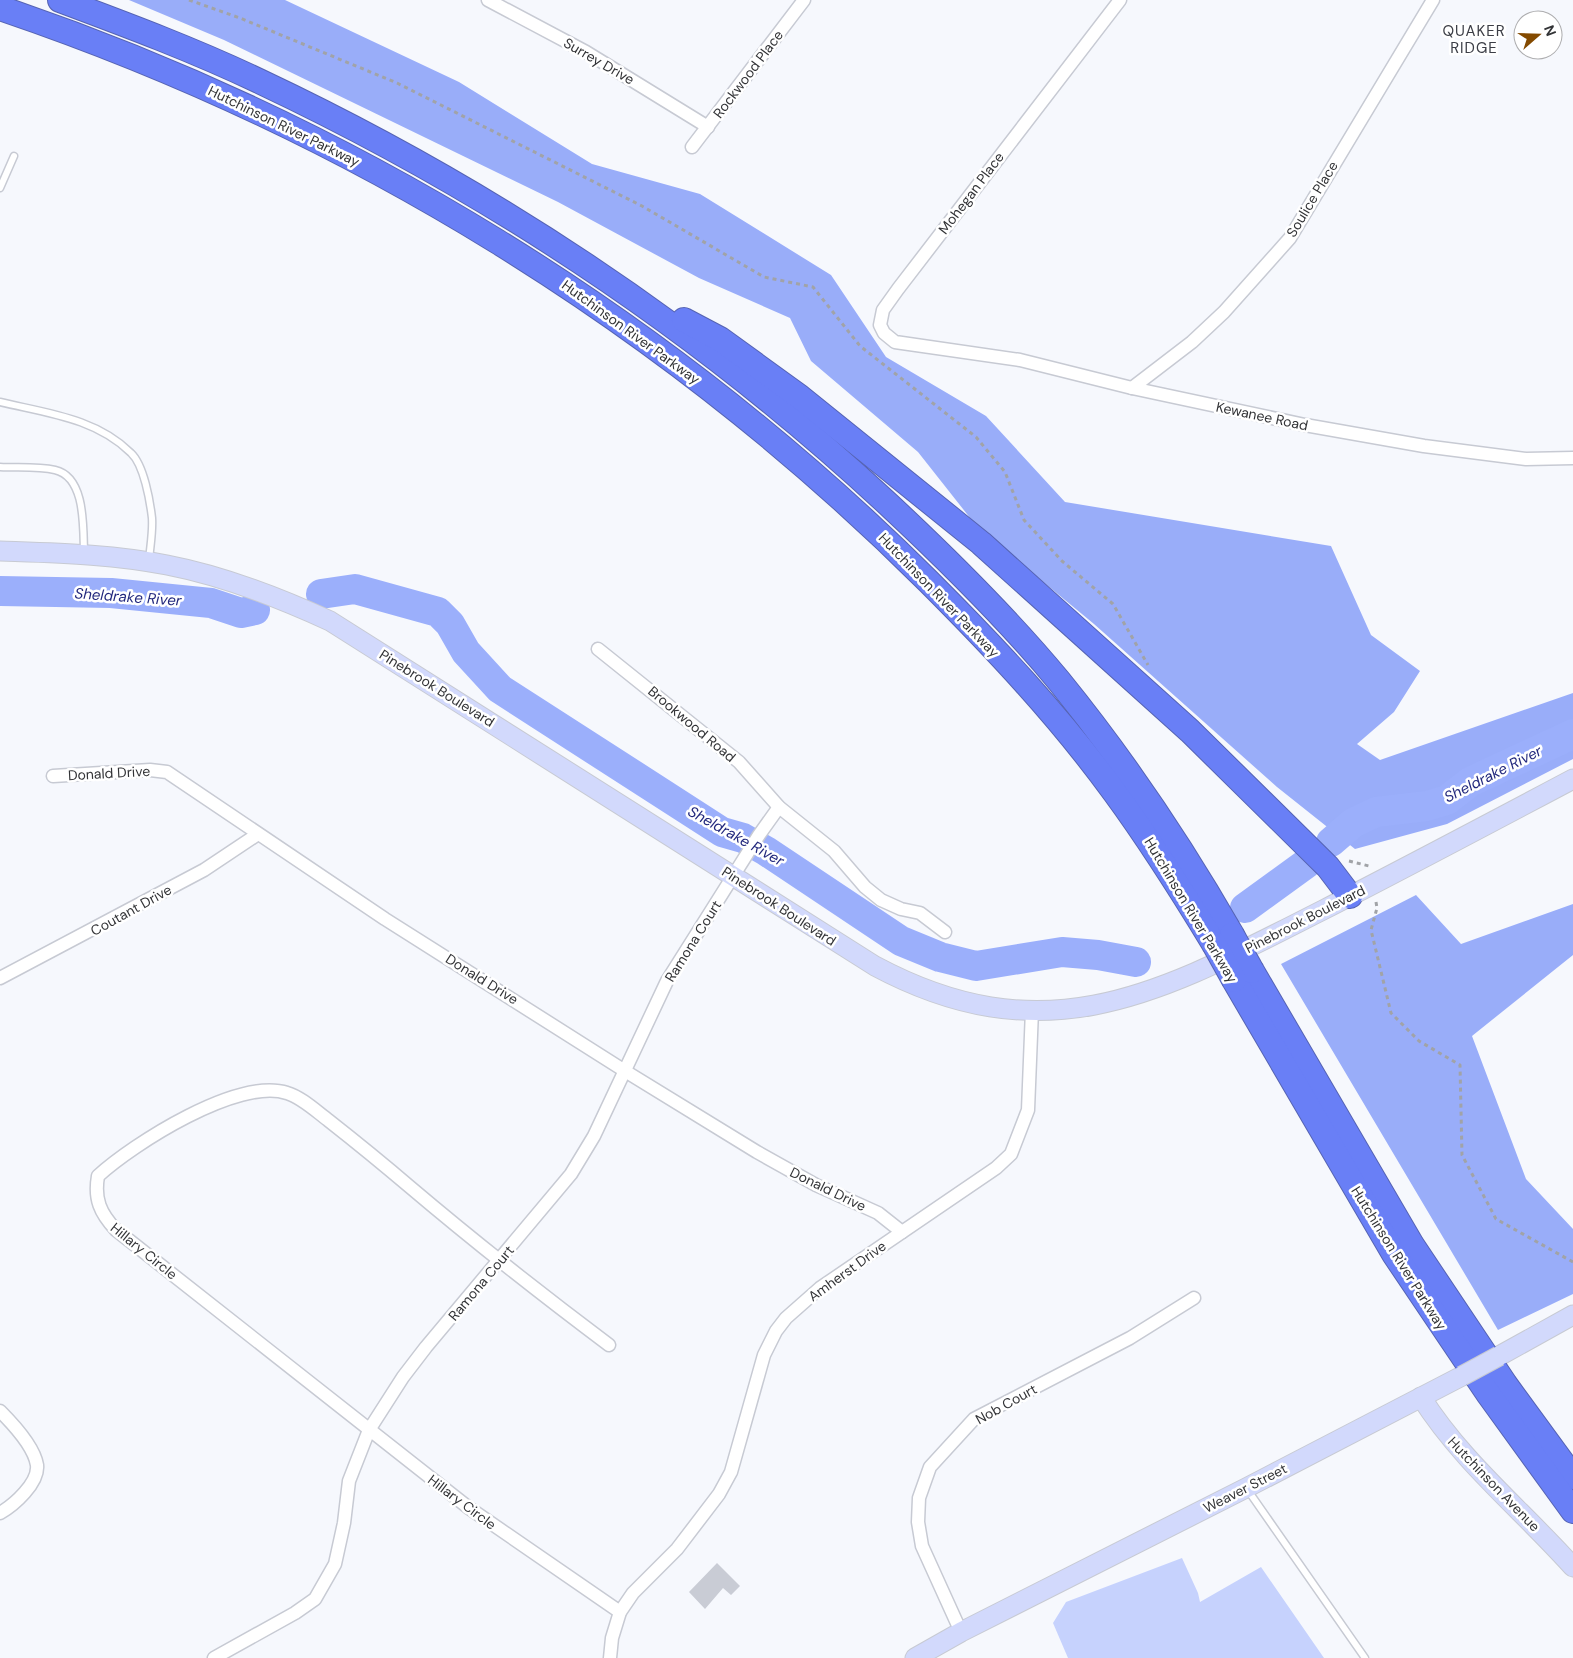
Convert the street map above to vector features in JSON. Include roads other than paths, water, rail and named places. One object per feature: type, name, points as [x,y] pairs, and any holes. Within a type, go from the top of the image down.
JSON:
[{"type":"highway","name":"Hutchinson River Parkway","points":[[60,0],[207,57],[367,135],[471,192],[622,288],[715,357],[808,431],[938,550],[982,595],[1059,681],[1133,777],[1173,836],[1223,940],[1394,1254],[1489,1395],[1573,1511]]},
{"type":"highway","name":"Hutchinson River Parkway","points":[[0,8],[70,32],[218,93],[380,173],[536,265],[587,298],[683,368],[824,483],[919,572],[990,645],[1069,735],[1114,791],[1180,888],[1223,940]]},
{"type":"highway","points":[[622,288],[720,339],[844,431],[941,509],[1064,616],[1190,731],[1328,867],[1350,896]]},
{"type":"highway","name":"Hutchinson River Parkway","points":[[1243,975],[1412,1245],[1505,1384],[1573,1477]]},
{"type":"street","name":"Surrey Drive","points":[[488,0],[586,52],[708,126]]},
{"type":"street","name":"Rockwood Place","points":[[692,147],[804,0]]},
{"type":"street","name":"Mohegan Place","points":[[954,351],[895,342],[884,333],[880,325],[883,310],[1120,0]]},
{"type":"street","name":"Soulice Place","points":[[1132,388],[1192,342],[1224,312],[1290,238],[1432,0]]},
{"type":"street","name":"Kewanee Road","points":[[954,351],[1020,360],[1132,388],[1305,425],[1424,446],[1526,459],[1573,458]]},
{"type":"street","name":"Pinebrook Boulevard","points":[[0,551],[85,555],[149,562],[223,580],[293,604],[330,620],[835,942],[893,976],[960,1000],[1032,1010],[1076,1009],[1144,994],[1211,967],[1573,779]]},
{"type":"street","name":"Brookwood Road","points":[[598,649],[739,762],[779,807],[834,851],[865,887],[881,900],[901,909],[920,912],[945,932]]},
{"type":"street","name":"Donald Drive","points":[[53,776],[150,770],[167,772],[385,918],[625,1071],[757,1152],[816,1185],[878,1213],[902,1232]]},
{"type":"street","points":[[733,876],[779,807]]},
{"type":"street","name":"Coutant Drive","points":[[0,978],[204,870],[258,834]]},
{"type":"street","name":"Ramona Court","points":[[214,1658],[295,1613],[315,1599],[335,1564],[344,1523],[349,1481],[369,1430],[403,1377],[571,1174],[594,1136],[667,981],[733,876]]},
{"type":"street","name":"Amherst Drive","points":[[610,1658],[612,1638],[620,1612],[633,1593],[677,1549],[720,1494],[731,1472],[764,1355],[776,1331],[786,1318],[820,1288],[996,1168],[1011,1154],[1028,1110],[1032,1010]]},
{"type":"street","name":"Hillary Circle","points":[[609,1346],[499,1262],[370,1153],[314,1109],[287,1093],[254,1092],[232,1096],[206,1106],[135,1148],[98,1176],[97,1203],[104,1217],[116,1230],[469,1508],[620,1612]]},
{"type":"street","name":"Nob Court","points":[[961,1632],[922,1546],[918,1522],[920,1498],[930,1467],[974,1419],[1130,1338],[1194,1298]]},
{"type":"street","name":"Weaver Street","points":[[915,1658],[961,1632],[1462,1376],[1573,1315]]},
{"type":"street","name":"Hutchinson Avenue","points":[[1421,1397],[1466,1458],[1573,1567]]},
{"type":"street","points":[[0,1411],[22,1434],[37,1466],[34,1478],[22,1497],[0,1513]]},
{"type":"lane","points":[[0,188],[14,156]]},
{"type":"lane","points":[[0,402],[84,422],[107,434],[133,454],[146,485],[152,519],[149,562]]},
{"type":"lane","points":[[0,467],[56,470],[71,481],[82,502],[85,555]]},
{"type":"lane","points":[[1246,1488],[1364,1658]]},
{"type":"waterway","name":"Sheldrake River","points":[[321,594],[355,589],[438,612],[450,624],[466,652],[500,689],[722,832],[743,838],[766,851],[901,941],[940,957],[976,966],[1062,952],[1098,955],[1136,962]]},
{"type":"waterway","name":"Sheldrake River","points":[[0,591],[111,593],[211,603],[241,613],[255,610]]},
{"type":"waterway","name":"Sheldrake River","points":[[1331,842],[1353,823],[1376,812],[1427,806],[1447,800],[1470,782],[1573,734]]},
{"type":"waterway","name":"Sheldrake River","points":[[1245,908],[1307,863]]},
{"type":"district","name":"QUAKER RIDGE","points":[[1474,40]]}]
